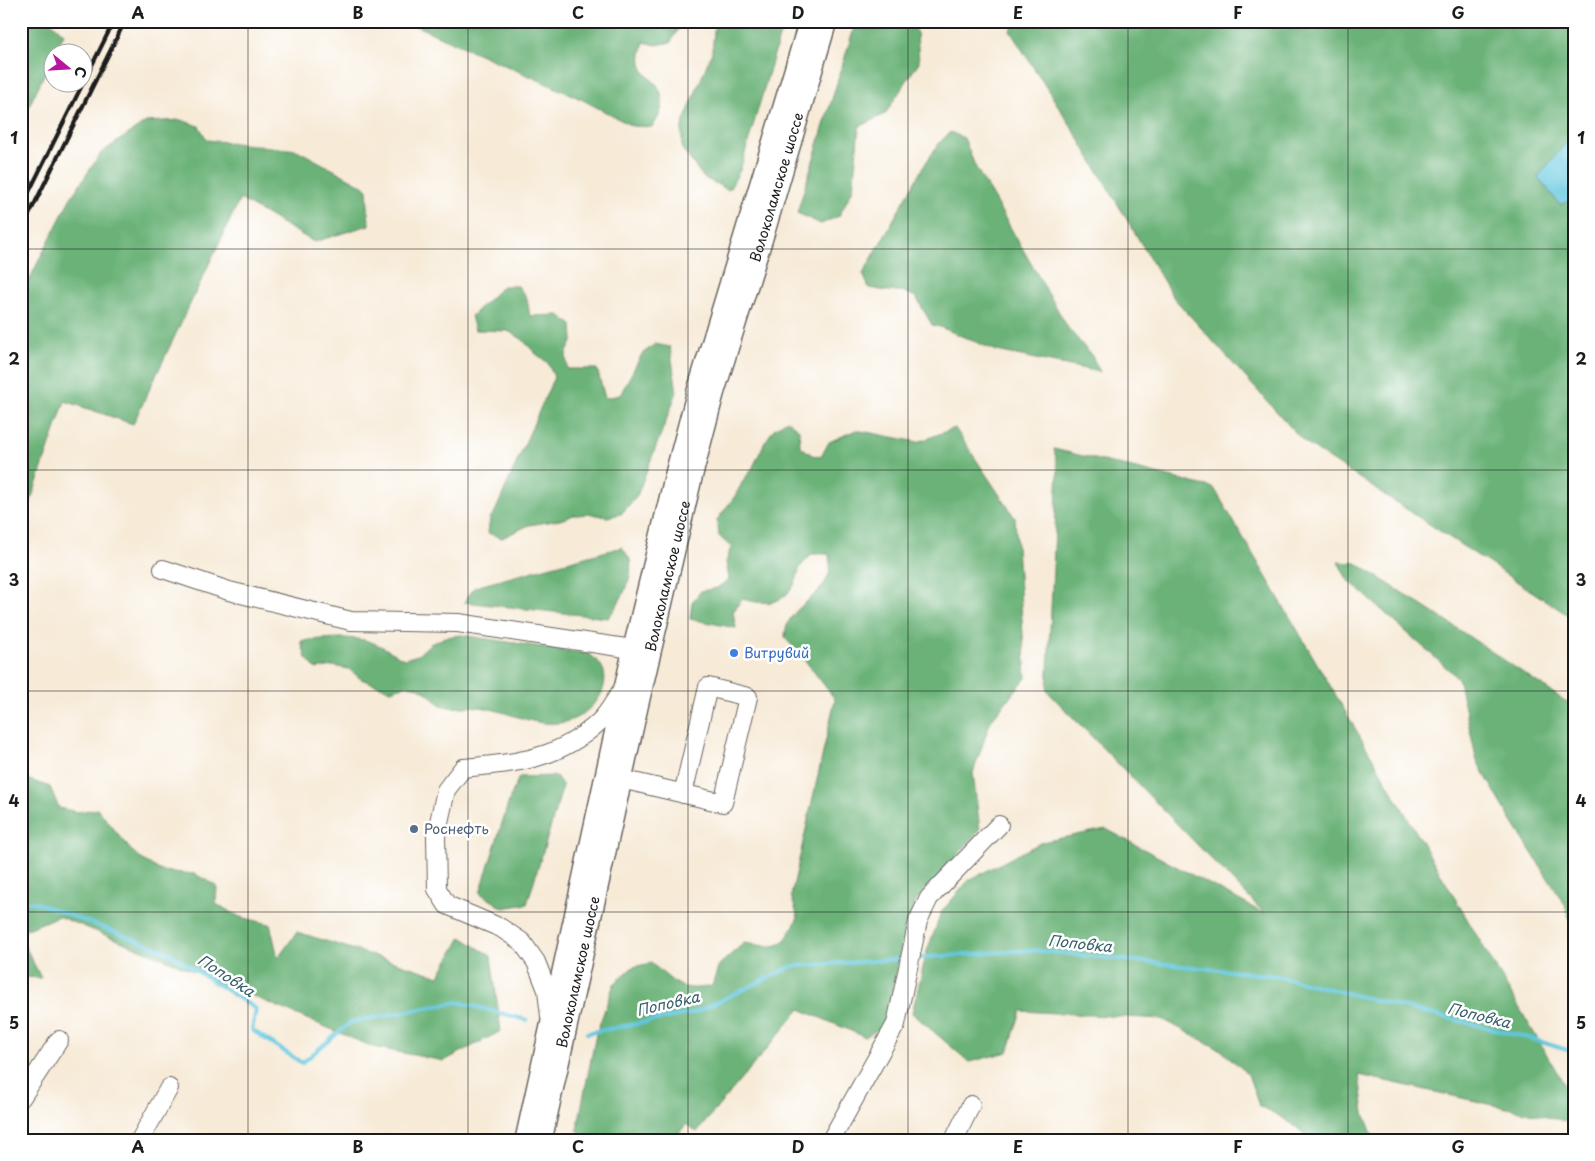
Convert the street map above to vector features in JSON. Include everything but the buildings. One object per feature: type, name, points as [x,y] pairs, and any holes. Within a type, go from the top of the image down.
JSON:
[{"type":"main road","name":"Волоколамское шоссе","points":[[541,1140],[622,779],[642,650],[674,480],[698,391],[810,21]]},
{"type":"main road","name":"Волоколамское шоссе","points":[[526,1140],[627,683],[642,650],[713,394],[826,21]]},
{"type":"street","points":[[163,569],[229,591],[351,621],[458,622],[642,650]]},
{"type":"street","points":[[551,1024],[547,990],[536,962],[522,942],[502,928],[447,905],[438,889],[436,836],[446,790],[463,768],[541,757],[571,743],[600,721],[627,683]]},
{"type":"street","points":[[622,779],[683,794],[723,803],[748,697],[708,687],[683,794]]},
{"type":"street","points":[[832,1140],[896,1024],[918,921],[929,898],[999,825]]},
{"type":"street","points":[[21,1098],[59,1040]]},
{"type":"street","points":[[140,1140],[170,1088]]},
{"type":"street","points":[[954,1140],[971,1105]]},
{"type":"green space","points":[[21,21],[50,21],[64,34],[60,42],[42,42],[42,79],[21,123]]},
{"type":"green space","points":[[405,21],[680,21],[680,26],[671,42],[657,45],[644,42],[641,56],[642,66],[645,73],[656,84],[662,101],[661,112],[652,127],[632,126],[581,99]]},
{"type":"green space","points":[[715,21],[784,21],[740,170],[729,190],[704,178],[682,149],[682,126],[712,52]]},
{"type":"green space","points":[[856,21],[908,21],[917,33],[919,62],[885,114],[859,127],[853,189],[839,216],[821,224],[797,213]]},
{"type":"green space","points":[[1015,21],[1574,21],[1574,133],[1538,177],[1560,205],[1574,199],[1574,619],[1304,442],[1173,297],[1073,129],[1010,31]]},
{"type":"green space","points":[[181,120],[199,126],[207,140],[297,150],[367,188],[369,225],[314,242],[240,199],[133,424],[65,401],[21,529],[21,296],[70,199],[101,153],[146,122]]},
{"type":"green space","points":[[950,132],[964,138],[975,166],[1068,328],[1092,356],[1100,372],[997,351],[932,325],[916,297],[902,291],[869,288],[863,274],[922,169],[939,143]]},
{"type":"green space","points":[[503,286],[518,286],[527,299],[530,316],[559,315],[572,325],[573,340],[566,354],[567,369],[597,369],[605,398],[620,395],[642,354],[655,344],[670,347],[677,392],[637,496],[621,514],[607,517],[592,514],[574,515],[560,520],[529,525],[502,538],[488,533],[490,518],[495,512],[554,377],[548,363],[522,339],[508,331],[475,330],[471,316]]},
{"type":"green space","points":[[787,420],[799,430],[800,446],[812,455],[821,457],[829,442],[856,430],[918,442],[955,428],[1015,518],[1026,678],[991,720],[973,773],[980,830],[916,901],[902,944],[886,1025],[865,1037],[800,1009],[697,1132],[686,1124],[674,1140],[587,1140],[577,1130],[596,1034],[614,984],[633,967],[651,963],[684,987],[701,988],[712,986],[719,965],[744,943],[765,946],[778,945],[788,936],[798,917],[791,896],[835,699],[785,638],[786,627],[791,618],[827,580],[830,568],[829,554],[812,554],[802,564],[791,589],[780,599],[766,603],[742,599],[733,612],[736,628],[690,619],[692,602],[701,591],[717,588],[729,579],[726,562],[731,547],[719,536],[717,520],[752,469],[765,442],[774,429]]},
{"type":"green space","points":[[1054,449],[1214,488],[1574,1101],[1574,1123],[1359,1075],[1364,1113],[1372,1134],[1371,1140],[1307,1140],[1293,1124],[1259,1106],[1248,1074],[1221,1050],[1162,1019],[1021,1011],[1008,1052],[969,1062],[912,1013],[927,951],[942,911],[969,880],[1042,842],[1106,829],[1265,914],[1047,691],[1058,469]]},
{"type":"green space","points":[[622,547],[630,560],[630,575],[621,599],[608,618],[464,602],[475,587]]},
{"type":"green space","points":[[1338,562],[1356,563],[1574,707],[1574,933],[1565,905],[1511,820],[1477,761],[1458,678],[1347,579]]},
{"type":"green space","points":[[461,635],[589,654],[600,664],[604,671],[603,690],[591,707],[571,720],[559,723],[532,721],[492,709],[441,705],[417,687],[404,686],[391,690],[361,679],[349,669],[333,666],[316,669],[306,658],[301,641],[341,638],[364,640],[379,645],[404,659],[418,655],[430,644],[446,637]]},
{"type":"green space","points":[[556,776],[563,786],[527,904],[503,908],[480,893],[510,798],[519,777]]},
{"type":"green space","points":[[21,777],[50,787],[59,808],[77,812],[98,809],[130,849],[140,858],[161,871],[195,874],[217,886],[216,904],[240,917],[270,924],[278,958],[297,932],[439,976],[461,937],[491,956],[501,1031],[444,1061],[373,1047],[58,916],[21,932]]},
{"type":"green space","points":[[21,938],[41,978],[21,977]]},
{"type":"water","points":[[1574,133],[1574,199],[1560,205],[1538,177]]},
{"type":"waterway","name":"Поповка","points":[[21,901],[37,903],[166,951],[256,1009],[252,1030],[302,1063],[351,1022],[458,1002],[527,1020]]},
{"type":"waterway","name":"Поповка","points":[[915,958],[1033,950],[1277,976],[1525,1037],[1574,1052]]},
{"type":"waterway","name":"Поповка","points":[[587,1033],[694,1013],[793,966],[905,959]]},
{"type":"railway","points":[[21,208],[114,21]]},
{"type":"railway","points":[[21,231],[125,21]]},
{"type":"place","name":"Витрувий","points":[[734,653]]},
{"type":"place","name":"Роснефть","points":[[414,829]]}]
